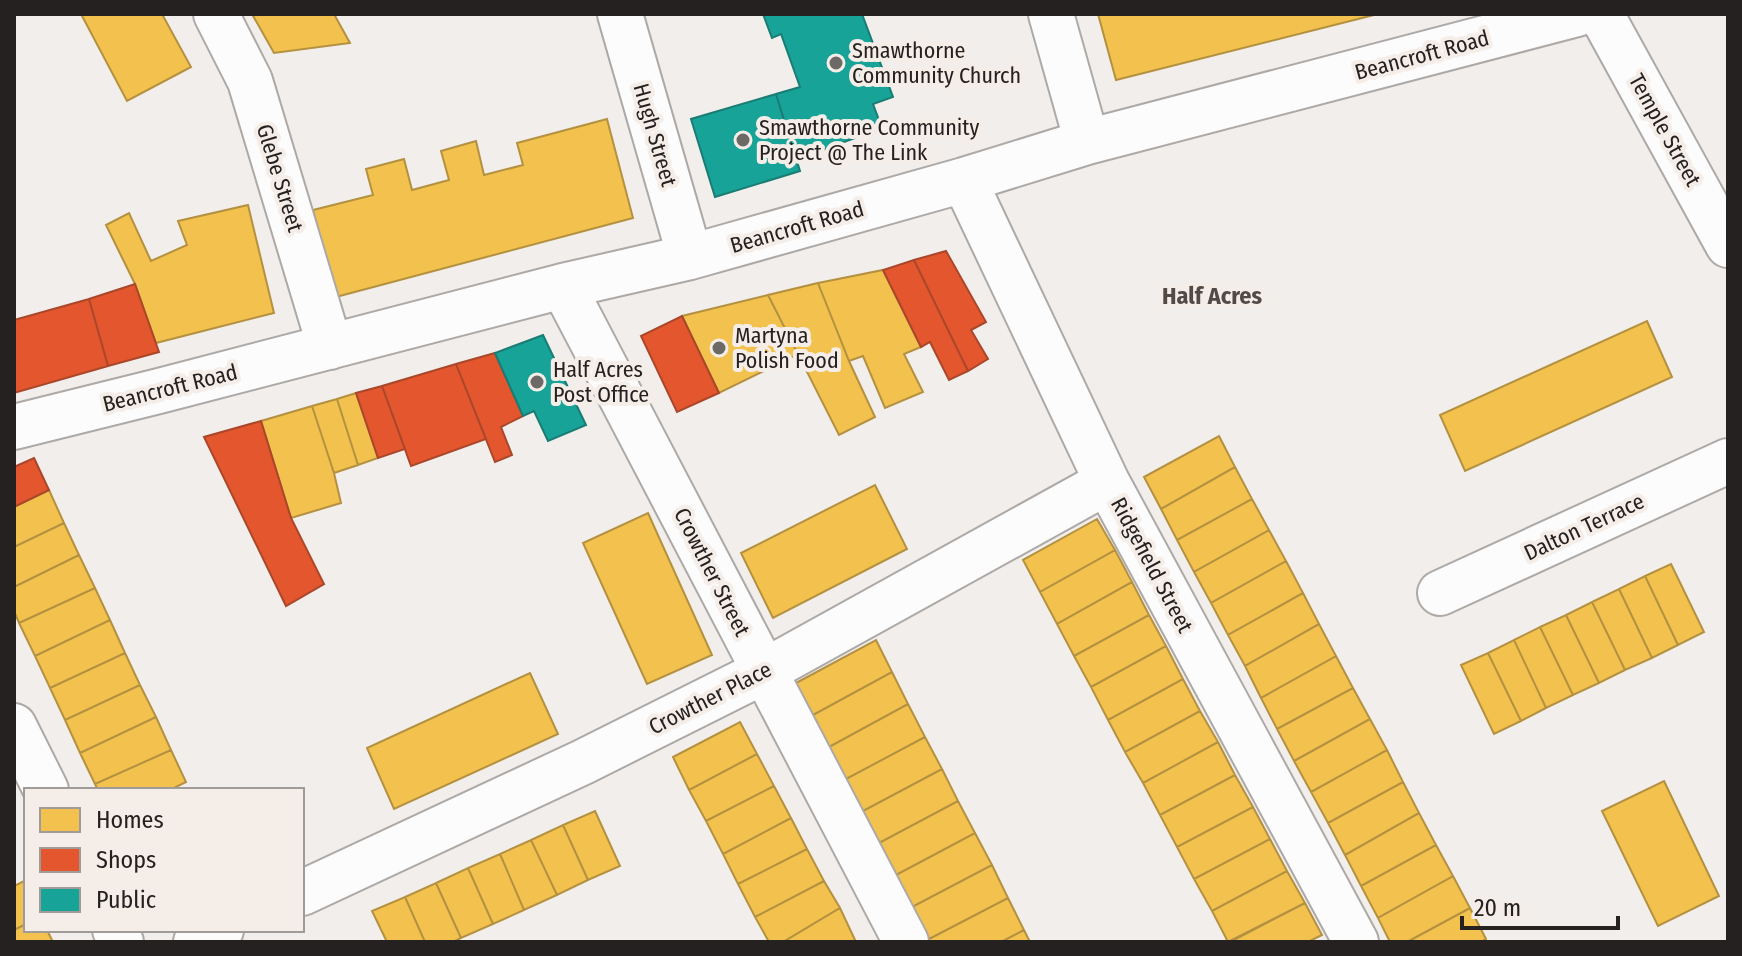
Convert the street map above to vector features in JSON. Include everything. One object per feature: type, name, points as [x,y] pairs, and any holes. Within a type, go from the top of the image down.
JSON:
[{"type":"street","name":"Glebe Street","points":[[216,14],[250,81],[330,347]]},
{"type":"street","name":"Hugh Street","points":[[620,14],[690,257]]},
{"type":"street","points":[[1051,14],[1087,142]]},
{"type":"street","name":"Beancroft Road","points":[[14,427],[563,286],[690,257],[1087,142],[1577,14]]},
{"type":"street","name":"Temple Street","points":[[1601,14],[1728,245]]},
{"type":"street","name":"Ridgefield Street","points":[[964,180],[1107,482],[1356,942]]},
{"type":"street","name":"Crowther Street","points":[[563,286],[906,942]]},
{"type":"street","name":"Dalton Terrace","points":[[1440,593],[1728,461]]},
{"type":"street","name":"Crowther Place","points":[[304,892],[583,762],[763,672],[1107,482]]},
{"type":"street","points":[[14,726],[45,788]]},
{"type":"street","points":[[196,942],[217,932]]},
{"type":"building: Homes","points":[[81,14],[162,14],[191,67],[127,101]]},
{"type":"building: Homes","points":[[252,14],[334,14],[350,43],[274,53]]},
{"type":"building: Homes","points":[[1098,14],[1378,14],[1116,80]]},
{"type":"building: Homes","points":[[607,119],[633,218],[336,297],[313,210],[373,195],[366,169],[404,159],[412,190],[449,180],[441,151],[476,141],[484,175],[523,165],[517,143]]},
{"type":"building: Homes","points":[[248,205],[274,313],[156,343],[135,284],[106,225],[129,213],[151,261],[187,245],[178,221]]},
{"type":"building: Homes","points":[[883,270],[921,347],[904,354],[923,392],[885,408],[863,356],[849,361],[818,283]]},
{"type":"building: Homes","points":[[818,283],[875,417],[839,435],[768,295]]},
{"type":"building: Homes","points":[[768,295],[798,354],[719,393],[682,316]]},
{"type":"building: Homes","points":[[1647,321],[1672,377],[1465,471],[1440,415]]},
{"type":"building: Homes","points":[[356,393],[378,458],[358,465],[337,399]]},
{"type":"building: Homes","points":[[337,399],[358,465],[334,473],[312,406]]},
{"type":"building: Homes","points":[[312,406],[341,503],[291,518],[261,421]]},
{"type":"building: Homes","points":[[1219,436],[1235,467],[1161,509],[1144,477]]},
{"type":"building: Homes","points":[[1235,467],[1252,499],[1177,540],[1161,509]]},
{"type":"building: Homes","points":[[875,485],[907,549],[773,618],[741,553]]},
{"type":"building: Homes","points":[[49,490],[64,523],[14,547],[14,507]]},
{"type":"building: Homes","points":[[1252,499],[1269,530],[1194,572],[1177,540]]},
{"type":"building: Homes","points":[[648,513],[712,655],[647,684],[583,543]]},
{"type":"building: Homes","points":[[1097,519],[1115,550],[1040,592],[1023,560]]},
{"type":"building: Homes","points":[[64,523],[79,555],[14,587],[14,547]]},
{"type":"building: Homes","points":[[1269,530],[1286,561],[1211,603],[1194,572]]},
{"type":"building: Homes","points":[[1115,550],[1132,582],[1057,624],[1040,592]]},
{"type":"building: Homes","points":[[79,555],[95,588],[19,623],[14,611],[14,587]]},
{"type":"building: Homes","points":[[1286,561],[1303,593],[1228,635],[1211,603]]},
{"type":"building: Homes","points":[[1671,564],[1704,632],[1678,645],[1645,576]]},
{"type":"building: Homes","points":[[1645,576],[1678,645],[1652,658],[1619,589]]},
{"type":"building: Homes","points":[[1132,582],[1149,615],[1074,656],[1057,624]]},
{"type":"building: Homes","points":[[95,588],[110,620],[35,656],[19,623]]},
{"type":"building: Homes","points":[[1619,589],[1652,658],[1625,670],[1592,602]]},
{"type":"building: Homes","points":[[1303,593],[1319,624],[1245,666],[1228,635]]},
{"type":"building: Homes","points":[[1592,602],[1625,670],[1599,683],[1566,615]]},
{"type":"building: Homes","points":[[1149,615],[1166,646],[1091,687],[1074,656]]},
{"type":"building: Homes","points":[[1566,615],[1599,683],[1573,695],[1540,627]]},
{"type":"building: Homes","points":[[110,620],[125,653],[50,688],[35,656]]},
{"type":"building: Homes","points":[[1319,624],[1336,656],[1261,698],[1245,666]]},
{"type":"building: Homes","points":[[1540,627],[1573,695],[1546,708],[1514,640]]},
{"type":"building: Homes","points":[[876,640],[892,672],[813,715],[796,683]]},
{"type":"building: Homes","points":[[1514,640],[1546,708],[1521,721],[1488,653]]},
{"type":"building: Homes","points":[[1166,646],[1183,679],[1108,720],[1091,687]]},
{"type":"building: Homes","points":[[125,653],[140,685],[65,720],[50,688]]},
{"type":"building: Homes","points":[[1488,653],[1521,721],[1494,734],[1461,665]]},
{"type":"building: Homes","points":[[1336,656],[1353,688],[1277,729],[1261,698]]},
{"type":"building: Homes","points":[[892,672],[908,704],[829,747],[813,715]]},
{"type":"building: Homes","points":[[530,673],[558,734],[394,809],[367,748]]},
{"type":"building: Homes","points":[[1183,679],[1200,711],[1125,752],[1108,720]]},
{"type":"building: Homes","points":[[140,685],[156,717],[80,753],[65,720]]},
{"type":"building: Homes","points":[[1353,688],[1370,719],[1294,761],[1277,729]]},
{"type":"building: Homes","points":[[908,704],[925,737],[846,779],[829,747]]},
{"type":"building: Homes","points":[[1200,711],[1218,742],[1143,783],[1125,752]]},
{"type":"building: Homes","points":[[156,717],[171,750],[95,784],[80,753]]},
{"type":"building: Homes","points":[[1370,719],[1387,750],[1311,792],[1294,761]]},
{"type":"building: Homes","points":[[740,722],[757,754],[689,790],[673,757]]},
{"type":"building: Homes","points":[[925,737],[942,769],[863,811],[846,779]]},
{"type":"building: Homes","points":[[1218,742],[1235,775],[1160,815],[1143,783]]},
{"type":"building: Homes","points":[[171,750],[186,782],[174,788],[97,788],[95,784]]},
{"type":"building: Homes","points":[[1387,750],[1403,782],[1328,823],[1311,792]]},
{"type":"building: Homes","points":[[757,754],[774,786],[706,821],[689,790]]},
{"type":"building: Homes","points":[[942,769],[958,801],[879,843],[863,811]]},
{"type":"building: Homes","points":[[1235,775],[1253,807],[1177,847],[1160,815]]},
{"type":"building: Homes","points":[[1664,781],[1719,896],[1658,926],[1602,811]]},
{"type":"building: Homes","points":[[1403,782],[1419,813],[1345,855],[1328,823]]},
{"type":"building: Homes","points":[[774,786],[791,818],[723,854],[706,821]]},
{"type":"building: Homes","points":[[958,801],[975,833],[896,875],[879,843]]},
{"type":"building: Homes","points":[[1253,807],[1270,839],[1194,879],[1177,847]]},
{"type":"building: Homes","points":[[595,811],[620,866],[588,880],[563,825]]},
{"type":"building: Homes","points":[[1419,813],[1436,845],[1361,886],[1345,855]]},
{"type":"building: Homes","points":[[791,818],[807,849],[738,884],[723,854]]},
{"type":"building: Homes","points":[[563,825],[588,880],[557,895],[531,840]]},
{"type":"building: Homes","points":[[975,833],[992,865],[912,907],[896,875]]},
{"type":"building: Homes","points":[[1270,839],[1287,871],[1212,911],[1194,879]]},
{"type":"building: Homes","points":[[531,840],[557,895],[524,910],[500,854]]},
{"type":"building: Homes","points":[[1436,845],[1453,876],[1378,918],[1361,886]]},
{"type":"building: Homes","points":[[807,849],[824,881],[755,917],[738,884]]},
{"type":"building: Homes","points":[[500,854],[524,910],[493,924],[468,868]]},
{"type":"building: Homes","points":[[992,865],[1008,898],[929,939],[912,907]]},
{"type":"building: Homes","points":[[468,868],[493,924],[461,938],[436,883]]},
{"type":"building: Homes","points":[[1287,871],[1305,903],[1228,942],[1212,911]]},
{"type":"building: Homes","points":[[1453,876],[1470,908],[1407,942],[1390,942],[1378,918]]},
{"type":"building: Homes","points":[[24,881],[24,925],[14,930],[14,886]]},
{"type":"building: Homes","points":[[824,881],[840,908],[783,942],[769,942],[755,917]]},
{"type":"building: Homes","points":[[436,883],[461,938],[453,942],[425,942],[405,897]]},
{"type":"building: Homes","points":[[405,897],[425,942],[387,942],[372,911]]},
{"type":"building: Homes","points":[[1008,898],[1024,930],[1001,942],[931,942],[929,939]]},
{"type":"building: Homes","points":[[1305,903],[1322,935],[1308,942],[1230,942]]},
{"type":"building: Homes","points":[[840,908],[856,942],[783,942]]},
{"type":"building: Homes","points":[[1470,908],[1486,939],[1481,942],[1407,942]]},
{"type":"building: Homes","points":[[24,925],[24,932],[48,932],[53,942],[14,942],[14,930]]},
{"type":"building: Homes","points":[[1024,930],[1030,942],[1001,942]]},
{"type":"building: Shops","points":[[946,251],[986,322],[971,330],[988,359],[968,371],[914,260]]},
{"type":"building: Shops","points":[[914,260],[968,371],[949,380],[930,342],[921,347],[883,270]]},
{"type":"building: Shops","points":[[135,284],[159,352],[108,366],[89,299]]},
{"type":"building: Shops","points":[[89,299],[108,366],[14,393],[14,320]]},
{"type":"building: Shops","points":[[682,316],[719,393],[677,412],[641,336]]},
{"type":"building: Shops","points":[[495,353],[523,416],[501,427],[512,455],[495,462],[456,364]]},
{"type":"building: Shops","points":[[456,364],[486,439],[411,466],[382,386]]},
{"type":"building: Shops","points":[[382,386],[405,449],[378,458],[356,393]]},
{"type":"building: Shops","points":[[261,421],[291,518],[324,584],[286,606],[204,437]]},
{"type":"building: Shops","points":[[34,458],[49,490],[14,507],[14,467]]},
{"type":"building: Public","name":"Smawthorne Community Church","points":[[763,14],[862,14],[893,97],[873,104],[882,128],[796,160],[776,94],[800,87],[781,34],[772,38]]},
{"type":"building: Public","name":"Smawthorne Community Project @ The Link","points":[[776,94],[800,171],[715,197],[691,119]]},
{"type":"building: Public","name":"Half Acres Post Office","points":[[543,335],[586,425],[548,441],[534,411],[523,416],[495,353]]},
{"type":"place","name":"Smawthorne Community Church","points":[[836,63]]},
{"type":"place","name":"Smawthorne Community Project @ The Link","points":[[743,140]]},
{"type":"place","name":"Martyna Polish Food","points":[[719,348]]},
{"type":"place","name":"Half Acres Post Office","points":[[537,382]]},
{"type":"district","name":"Half Acres","points":[[1212,296]]}]
